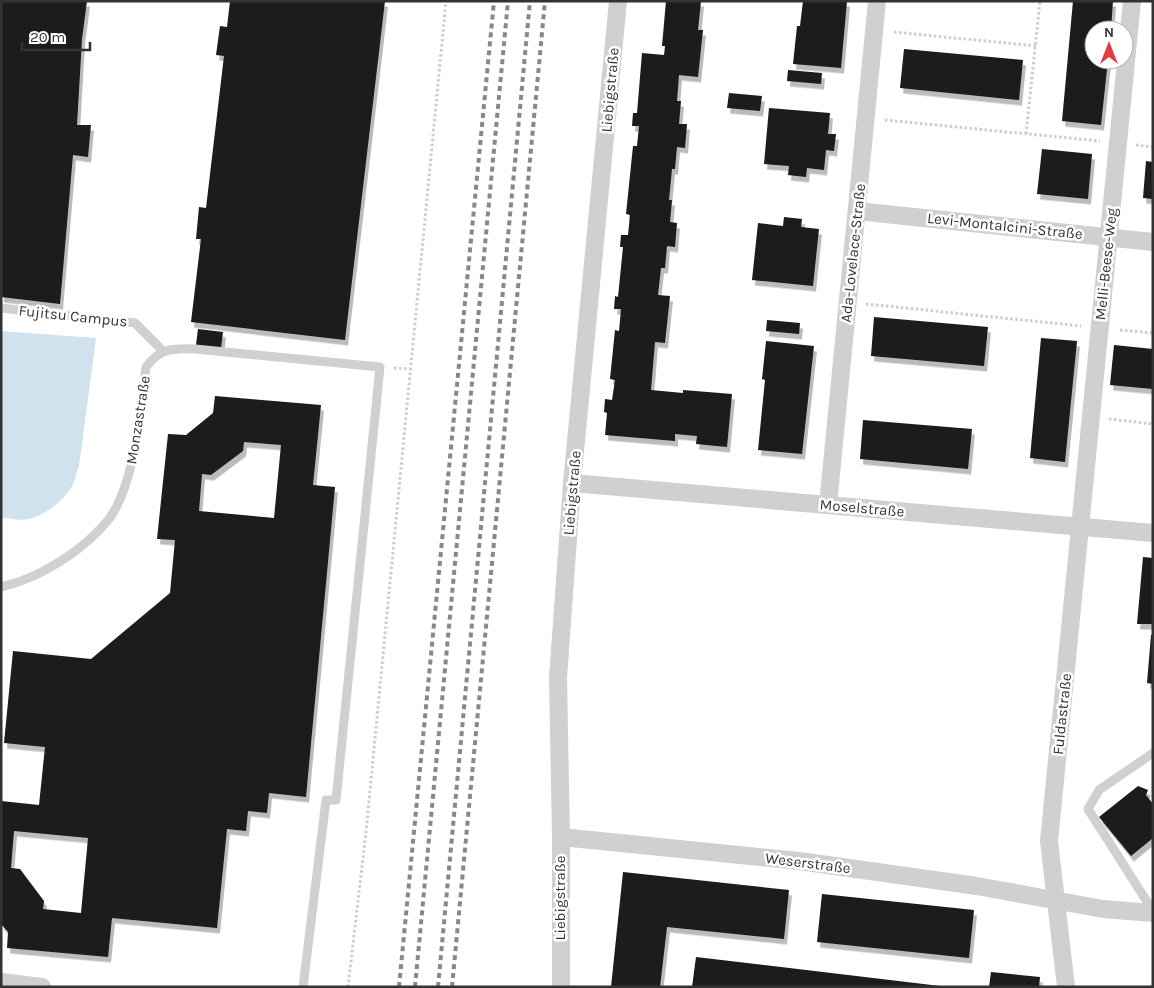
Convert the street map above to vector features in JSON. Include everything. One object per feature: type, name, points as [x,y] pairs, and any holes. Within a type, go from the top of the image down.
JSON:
[{"type":"street","name":"Liebigstraße","points":[[561,987],[558,678],[572,483],[618,1]]},
{"type":"street","name":"Ada-Lovelace-Straße","points":[[828,505],[878,1]]},
{"type":"street","name":"Melli-Beese-Weg","points":[[1080,527],[1132,1]]},
{"type":"street","name":"Levi-Montalcini-Straße","points":[[857,211],[1153,242]]},
{"type":"street","name":"Moselstraße","points":[[572,483],[1153,533]]},
{"type":"street","name":"Fuldastraße","points":[[1055,901],[1049,841],[1080,527]]},
{"type":"street","name":"Weserstraße","points":[[561,837],[808,862],[977,886],[1103,909],[1153,912]]},
{"type":"street","points":[[1055,901],[1066,987]]},
{"type":"street","points":[[1,982],[42,987]]},
{"type":"lane","name":"Fujitsu Campus","points":[[1,308],[135,323],[163,351]]},
{"type":"lane","points":[[163,351],[178,348],[195,349],[380,367],[336,800],[326,800],[303,987]]},
{"type":"lane","name":"Monzastraße","points":[[1,587],[25,581],[56,564],[87,544],[110,517],[125,488],[134,455],[146,367],[153,358],[163,351]]},
{"type":"lane","points":[[1153,753],[1100,790],[1088,809],[1153,912]]},
{"type":"path","points":[[348,987],[366,832],[446,1]]},
{"type":"path","points":[[1026,134],[1040,1]]},
{"type":"path","points":[[875,30],[1036,46]]},
{"type":"path","points":[[866,118],[1153,146]]},
{"type":"path","points":[[848,302],[1153,333]]},
{"type":"path","points":[[1091,418],[1153,424]]},
{"type":"water","points":[[1,331],[96,338],[79,466],[74,483],[63,498],[53,507],[26,520],[1,518]]},
{"type":"building","points":[[1,1],[87,1],[82,39],[77,125],[91,125],[88,157],[73,155],[60,304],[1,297]]},
{"type":"building","points":[[230,1],[385,1],[345,340],[191,322],[201,239],[196,239],[199,207],[206,208],[224,56],[216,55],[220,26],[227,27]]},
{"type":"building","points":[[666,1],[701,1],[698,30],[703,30],[698,77],[679,75],[677,101],[681,101],[679,124],[687,124],[685,148],[677,147],[675,169],[672,169],[669,200],[672,200],[670,222],[677,223],[675,247],[667,246],[665,268],[661,268],[658,295],[670,296],[665,343],[655,342],[651,390],[683,393],[683,390],[732,394],[727,447],[696,444],[697,436],[675,434],[675,441],[605,435],[607,413],[604,412],[605,399],[612,400],[615,380],[610,379],[615,330],[619,331],[621,309],[614,309],[615,296],[618,297],[623,247],[620,247],[621,235],[628,235],[630,215],[626,214],[633,146],[637,146],[639,126],[632,126],[633,113],[637,113],[642,53],[664,55],[665,46],[662,46]]},
{"type":"building","points":[[803,1],[847,1],[841,68],[793,64],[797,26],[800,26]]},
{"type":"building","points":[[1073,1],[1113,1],[1112,20],[1084,20],[1084,70],[1107,70],[1101,125],[1062,121]]},
{"type":"building","points":[[904,49],[1023,60],[1019,100],[900,88]]},
{"type":"building","points":[[788,70],[822,73],[821,84],[787,81]]},
{"type":"building","points":[[729,93],[762,96],[760,111],[727,108]]},
{"type":"building","points":[[769,108],[830,113],[828,134],[836,134],[834,151],[826,150],[824,170],[807,168],[806,177],[788,175],[789,166],[764,164]]},
{"type":"building","points":[[1042,149],[1092,154],[1088,199],[1037,194]]},
{"type":"building","points":[[1146,161],[1153,162],[1153,199],[1143,198]]},
{"type":"building","points":[[784,217],[802,219],[801,227],[819,229],[813,286],[752,280],[758,223],[783,226]]},
{"type":"building","points":[[874,317],[988,327],[984,366],[871,356]]},
{"type":"building","points":[[767,320],[800,323],[799,334],[766,331]]},
{"type":"building","points":[[198,329],[223,332],[221,348],[196,345]]},
{"type":"building","points":[[1041,338],[1077,341],[1065,462],[1030,458]]},
{"type":"building","points":[[766,341],[814,346],[802,454],[758,450],[765,380],[762,379]]},
{"type":"building","points":[[1114,345],[1153,349],[1153,389],[1110,385]]},
{"type":"building","points":[[215,396],[321,405],[313,485],[335,487],[306,797],[269,793],[267,813],[248,811],[246,831],[227,829],[217,928],[112,918],[108,957],[7,948],[8,932],[1,924],[1,801],[39,805],[45,747],[4,743],[13,651],[91,659],[170,593],[175,540],[157,539],[168,434],[186,435],[213,413]],"holes":[[[244,442],[281,445],[274,518],[199,511],[202,474],[211,475],[243,451]],[[14,831],[88,838],[81,913],[43,909],[44,901],[20,869],[11,868]]]},
{"type":"building","points":[[863,420],[972,429],[968,469],[860,459]]},
{"type":"building","points":[[1143,557],[1153,558],[1153,624],[1137,624]]},
{"type":"building","points":[[1151,635],[1153,635],[1153,684],[1147,683]]},
{"type":"building","points":[[1138,786],[1148,790],[1146,795],[1153,804],[1153,838],[1131,856],[1099,817]]},
{"type":"building","points":[[623,872],[789,890],[784,939],[667,927],[660,987],[611,987]]},
{"type":"building","points":[[822,894],[974,910],[969,958],[817,942]]},
{"type":"building","points":[[696,957],[940,986],[940,987],[692,987]]},
{"type":"building","points":[[991,972],[1040,977],[1039,987],[989,987]]},
{"type":"railway","points":[[399,987],[494,1]]},
{"type":"railway","points":[[415,987],[508,1]]},
{"type":"railway","points":[[438,987],[530,1]]},
{"type":"railway","points":[[452,987],[545,1]]}]
